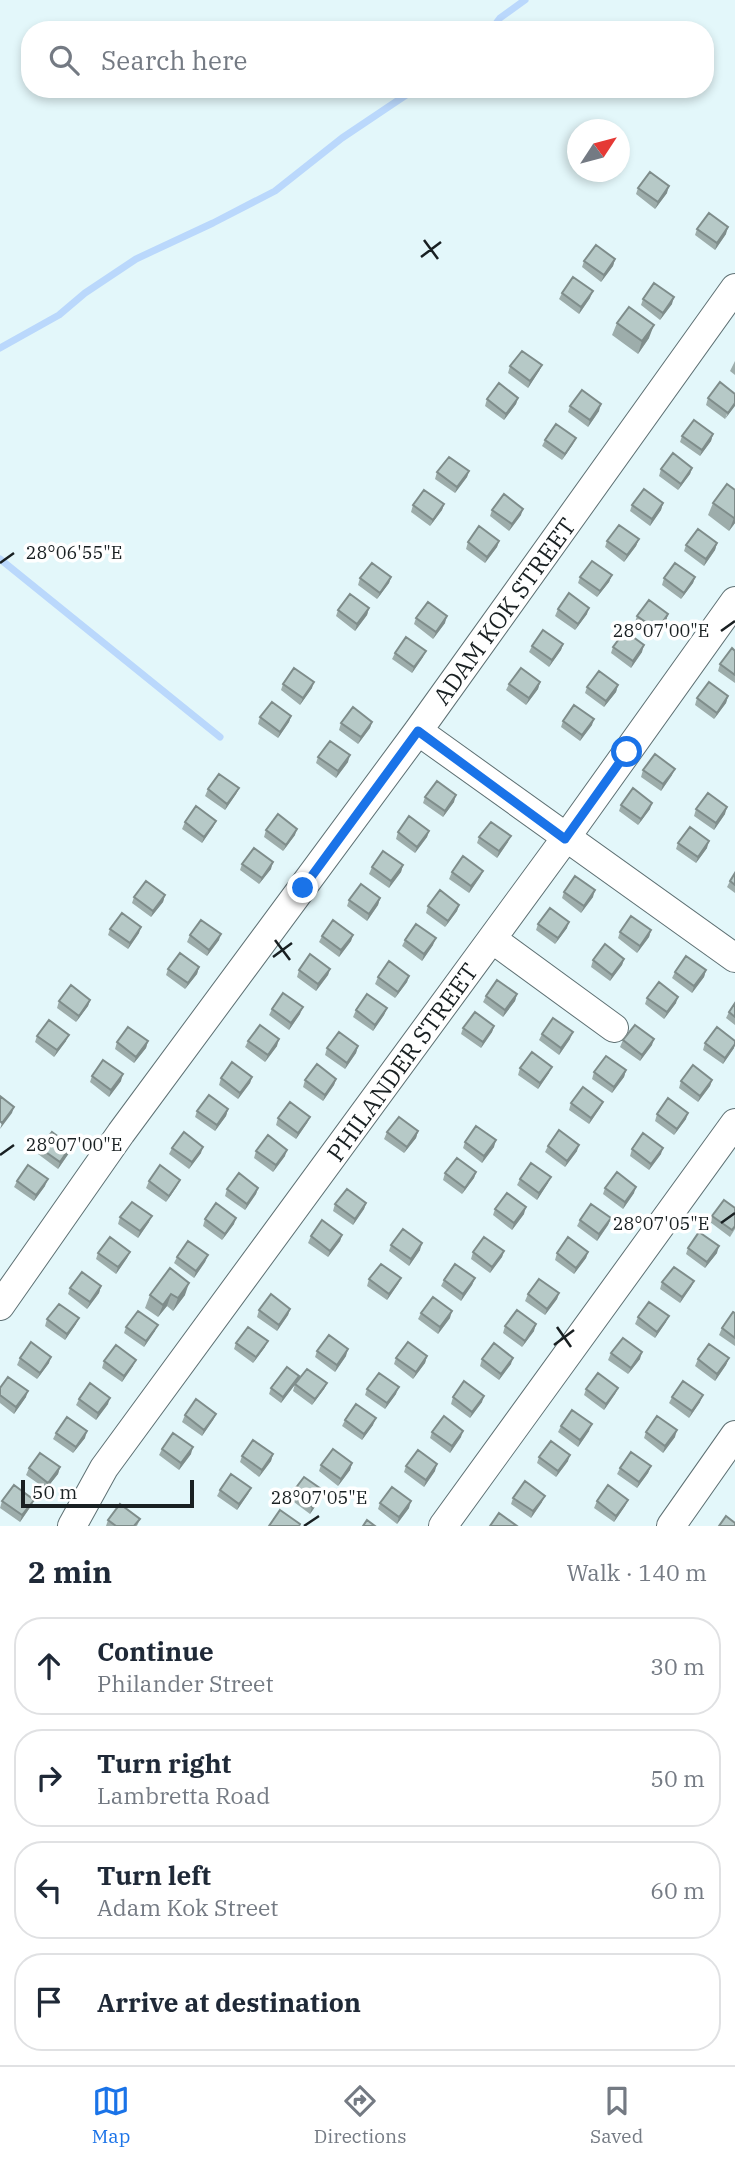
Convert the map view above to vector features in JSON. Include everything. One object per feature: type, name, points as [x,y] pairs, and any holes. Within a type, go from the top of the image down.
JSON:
[{"type":"street","name":"ADAM KOK STREET","points":[[0,1306],[121,1133],[418,731],[735,288]]},
{"type":"street","name":"PHILANDER STREET","points":[[72,1526],[104,1468],[565,839],[735,601]]},
{"type":"street","points":[[418,731],[565,839],[735,958]]},
{"type":"street","points":[[492,939],[614,1028]]},
{"type":"street","points":[[443,1526],[735,1123]]},
{"type":"street","points":[[671,1526],[735,1435]]},
{"type":"building","points":[[650,172],[669,186],[658,202],[638,188]]},
{"type":"building","points":[[709,213],[728,227],[717,243],[697,229]]},
{"type":"building","points":[[596,245],[615,259],[604,275],[584,261]]},
{"type":"building","points":[[573,277],[593,291],[581,307],[562,293]]},
{"type":"building","points":[[654,283],[674,297],[663,313],[643,299]]},
{"type":"building","points":[[629,307],[654,325],[642,341],[617,323]]},
{"type":"building","points":[[522,351],[542,365],[530,381],[510,366]]},
{"type":"building","points":[[720,382],[735,394],[735,403],[728,413],[708,398]]},
{"type":"building","points":[[499,383],[518,398],[506,414],[487,399]]},
{"type":"building","points":[[582,390],[601,404],[590,420],[570,406]]},
{"type":"building","points":[[694,420],[713,434],[702,450],[682,436]]},
{"type":"building","points":[[556,424],[576,438],[565,454],[545,440]]},
{"type":"building","points":[[673,453],[692,468],[681,484],[661,469]]},
{"type":"building","points":[[449,457],[469,471],[457,487],[437,472]]},
{"type":"building","points":[[727,484],[735,490],[734,518],[713,503]]},
{"type":"building","points":[[644,489],[663,503],[652,519],[632,505]]},
{"type":"building","points":[[424,490],[444,504],[433,520],[413,505]]},
{"type":"building","points":[[504,494],[523,509],[512,524],[492,510]]},
{"type":"building","points":[[619,525],[639,539],[627,555],[607,541]]},
{"type":"building","points":[[479,526],[499,541],[487,557],[468,542]]},
{"type":"building","points":[[698,529],[717,543],[706,559],[686,545]]},
{"type":"building","points":[[592,561],[612,575],[600,591],[580,577]]},
{"type":"building","points":[[372,563],[391,577],[380,593],[360,578]]},
{"type":"building","points":[[675,563],[695,577],[684,593],[664,578]]},
{"type":"building","points":[[569,593],[589,608],[578,624],[558,609]]},
{"type":"building","points":[[350,594],[369,608],[357,624],[338,610]]},
{"type":"building","points":[[649,600],[668,614],[657,630],[637,616]]},
{"type":"building","points":[[428,602],[447,616],[436,632],[416,618]]},
{"type":"building","points":[[543,630],[563,644],[552,660],[532,646]]},
{"type":"building","points":[[625,631],[644,645],[633,661],[613,647]]},
{"type":"building","points":[[406,637],[426,651],[414,667],[395,653]]},
{"type":"building","points":[[732,648],[735,651],[735,675],[720,664]]},
{"type":"building","points":[[294,668],[314,682],[303,698],[283,684]]},
{"type":"building","points":[[521,668],[540,682],[529,698],[509,684]]},
{"type":"building","points":[[599,671],[618,685],[606,701],[587,687]]},
{"type":"building","points":[[709,682],[728,696],[717,713],[697,698]]},
{"type":"building","points":[[272,702],[291,716],[280,732],[260,717]]},
{"type":"building","points":[[574,705],[594,719],[582,735],[563,721]]},
{"type":"building","points":[[353,707],[372,722],[361,737],[341,723]]},
{"type":"building","points":[[330,741],[350,755],[338,771],[318,757]]},
{"type":"building","points":[[655,754],[675,769],[663,784],[643,770]]},
{"type":"building","points":[[219,774],[239,788],[227,804],[208,789]]},
{"type":"building","points":[[437,781],[456,795],[445,811],[425,797]]},
{"type":"building","points":[[633,788],[652,803],[641,819],[621,805]]},
{"type":"building","points":[[708,793],[727,807],[716,823],[696,809]]},
{"type":"building","points":[[196,806],[216,821],[204,837],[185,822]]},
{"type":"building","points":[[278,814],[297,829],[286,845],[266,830]]},
{"type":"building","points":[[409,816],[429,831],[417,847],[398,832]]},
{"type":"building","points":[[491,822],[511,836],[499,851],[479,837]]},
{"type":"building","points":[[690,827],[709,841],[698,857],[678,843]]},
{"type":"building","points":[[254,848],[273,862],[262,878],[242,864]]},
{"type":"building","points":[[383,851],[403,865],[391,881],[372,867]]},
{"type":"building","points":[[463,856],[483,871],[471,886],[452,872]]},
{"type":"building","points":[[575,876],[595,890],[584,906],[564,892]]},
{"type":"building","points":[[146,881],[165,895],[153,911],[134,897]]},
{"type":"building","points":[[361,884],[380,898],[369,914],[349,900]]},
{"type":"building","points":[[440,890],[459,905],[448,921],[428,906]]},
{"type":"building","points":[[550,908],[569,922],[558,938],[538,924]]},
{"type":"building","points":[[122,913],[141,927],[130,943],[110,929]]},
{"type":"building","points":[[631,916],[651,930],[640,946],[620,932]]},
{"type":"building","points":[[201,920],[221,934],[209,950],[190,935]]},
{"type":"building","points":[[333,920],[353,935],[341,950],[322,936]]},
{"type":"building","points":[[416,924],[436,938],[424,954],[405,940]]},
{"type":"building","points":[[605,944],[624,959],[612,975],[593,960]]},
{"type":"building","points":[[180,953],[199,967],[188,983],[168,969]]},
{"type":"building","points":[[310,954],[330,969],[318,984],[299,970]]},
{"type":"building","points":[[686,956],[706,970],[694,986],[675,972]]},
{"type":"building","points":[[389,961],[409,976],[398,992],[378,977]]},
{"type":"building","points":[[497,980],[517,994],[505,1010],[486,996]]},
{"type":"building","points":[[659,982],[678,997],[667,1012],[647,998]]},
{"type":"building","points":[[71,985],[90,1000],[79,1016],[59,1001]]},
{"type":"building","points":[[283,993],[303,1007],[291,1023],[272,1009]]},
{"type":"building","points":[[367,994],[387,1008],[375,1025],[356,1010]]},
{"type":"building","points":[[735,1003],[735,1017],[729,1012]]},
{"type":"building","points":[[475,1012],[494,1026],[483,1042],[463,1028]]},
{"type":"building","points":[[553,1018],[573,1032],[561,1048],[542,1034]]},
{"type":"building","points":[[49,1020],[69,1035],[57,1050],[37,1036]]},
{"type":"building","points":[[260,1025],[279,1039],[268,1055],[248,1041]]},
{"type":"building","points":[[635,1025],[654,1039],[642,1055],[623,1040]]},
{"type":"building","points":[[128,1027],[148,1041],[136,1057],[117,1042]]},
{"type":"building","points":[[717,1027],[735,1041],[725,1058],[705,1043]]},
{"type":"building","points":[[339,1032],[358,1046],[347,1063],[327,1048]]},
{"type":"building","points":[[532,1052],[552,1067],[540,1083],[520,1068]]},
{"type":"building","points":[[606,1056],[626,1070],[614,1087],[594,1072]]},
{"type":"building","points":[[103,1060],[123,1074],[111,1090],[92,1076]]},
{"type":"building","points":[[232,1062],[252,1077],[240,1093],[221,1078]]},
{"type":"building","points":[[317,1064],[336,1079],[325,1095],[305,1080]]},
{"type":"building","points":[[693,1065],[712,1080],[700,1096],[681,1081]]},
{"type":"building","points":[[583,1087],[603,1102],[591,1118],[571,1103]]},
{"type":"building","points":[[209,1095],[228,1109],[217,1125],[197,1111]]},
{"type":"building","points":[[0,1096],[14,1107],[2,1123],[0,1121]]},
{"type":"building","points":[[668,1098],[688,1113],[677,1129],[657,1114]]},
{"type":"building","points":[[290,1102],[310,1117],[298,1133],[278,1118]]},
{"type":"building","points":[[399,1117],[418,1131],[407,1147],[387,1132]]},
{"type":"building","points":[[476,1126],[496,1140],[484,1156],[465,1142]]},
{"type":"building","points":[[559,1130],[579,1145],[567,1161],[548,1146]]},
{"type":"building","points":[[52,1132],[71,1146],[60,1162],[40,1148]]},
{"type":"building","points":[[184,1132],[203,1147],[192,1162],[172,1148]]},
{"type":"building","points":[[643,1133],[663,1148],[651,1164],[632,1149]]},
{"type":"building","points":[[268,1135],[287,1150],[276,1165],[256,1151]]},
{"type":"building","points":[[457,1158],[476,1172],[465,1188],[445,1173]]},
{"type":"building","points":[[531,1163],[551,1177],[539,1193],[520,1179]]},
{"type":"building","points":[[28,1165],[48,1179],[36,1195],[17,1181]]},
{"type":"building","points":[[160,1165],[180,1180],[169,1196],[149,1181]]},
{"type":"building","points":[[617,1172],[636,1187],[625,1202],[605,1188]]},
{"type":"building","points":[[239,1173],[258,1188],[247,1204],[227,1189]]},
{"type":"building","points":[[347,1189],[366,1203],[355,1219],[335,1204]]},
{"type":"building","points":[[507,1193],[526,1207],[514,1223],[495,1209]]},
{"type":"building","points":[[724,1200],[735,1208],[735,1226],[732,1230],[712,1216]]},
{"type":"building","points":[[132,1202],[152,1216],[140,1231],[120,1217]]},
{"type":"building","points":[[216,1203],[236,1218],[225,1234],[205,1219]]},
{"type":"building","points":[[591,1204],[611,1218],[599,1234],[580,1220]]},
{"type":"building","points":[[322,1220],[342,1235],[330,1251],[311,1236]]},
{"type":"building","points":[[403,1229],[422,1243],[411,1259],[391,1245]]},
{"type":"building","points":[[699,1232],[719,1246],[707,1262],[688,1248]]},
{"type":"building","points":[[110,1237],[130,1252],[118,1267],[98,1253]]},
{"type":"building","points":[[484,1237],[504,1251],[492,1267],[473,1252]]},
{"type":"building","points":[[568,1237],[588,1252],[576,1268],[557,1253]]},
{"type":"building","points":[[188,1241],[208,1255],[196,1271],[177,1257]]},
{"type":"building","points":[[381,1264],[401,1278],[389,1294],[369,1279]]},
{"type":"building","points":[[455,1264],[475,1278],[463,1294],[444,1280]]},
{"type":"building","points":[[674,1267],[694,1281],[682,1297],[662,1282]]},
{"type":"building","points":[[170,1268],[189,1283],[178,1298],[171,1294],[163,1305],[150,1295]]},
{"type":"building","points":[[82,1272],[101,1286],[90,1302],[70,1288]]},
{"type":"building","points":[[539,1279],[559,1293],[547,1309],[528,1294]]},
{"type":"building","points":[[271,1294],[290,1309],[279,1325],[259,1310]]},
{"type":"building","points":[[433,1297],[452,1311],[440,1327],[421,1313]]},
{"type":"building","points":[[649,1302],[669,1316],[657,1332],[638,1317]]},
{"type":"building","points":[[59,1304],[79,1318],[67,1334],[47,1319]]},
{"type":"building","points":[[517,1310],[536,1324],[525,1341],[505,1326]]},
{"type":"building","points":[[138,1311],[158,1325],[146,1341],[126,1327]]},
{"type":"building","points":[[733,1312],[735,1313],[735,1338],[722,1328]]},
{"type":"building","points":[[248,1327],[268,1341],[256,1357],[236,1343]]},
{"type":"building","points":[[329,1335],[348,1349],[337,1365],[317,1351]]},
{"type":"building","points":[[623,1338],[642,1352],[631,1368],[611,1353]]},
{"type":"building","points":[[31,1342],[51,1357],[40,1373],[20,1358]]},
{"type":"building","points":[[408,1342],[427,1356],[416,1372],[396,1358]]},
{"type":"building","points":[[494,1343],[513,1358],[501,1374],[482,1359]]},
{"type":"building","points":[[709,1344],[729,1358],[717,1374],[698,1359]]},
{"type":"building","points":[[116,1345],[136,1360],[124,1376],[104,1361]]},
{"type":"building","points":[[287,1367],[299,1376],[283,1397],[271,1388]]},
{"type":"building","points":[[307,1369],[327,1383],[315,1399],[295,1384]]},
{"type":"building","points":[[379,1373],[399,1387],[387,1403],[367,1389]]},
{"type":"building","points":[[598,1373],[618,1388],[606,1404],[586,1389]]},
{"type":"building","points":[[8,1377],[28,1391],[16,1407],[0,1395],[0,1388]]},
{"type":"building","points":[[464,1381],[484,1396],[472,1412],[453,1397]]},
{"type":"building","points":[[683,1381],[703,1395],[692,1411],[672,1397]]},
{"type":"building","points":[[90,1383],[110,1398],[98,1413],[79,1399]]},
{"type":"building","points":[[196,1399],[216,1414],[204,1430],[185,1415]]},
{"type":"building","points":[[356,1404],[376,1418],[364,1434],[345,1420]]},
{"type":"building","points":[[572,1410],[592,1424],[580,1440],[561,1426]]},
{"type":"building","points":[[444,1416],[463,1431],[452,1446],[432,1432]]},
{"type":"building","points":[[657,1416],[677,1430],[665,1446],[646,1432]]},
{"type":"building","points":[[67,1417],[87,1431],[76,1447],[56,1433]]},
{"type":"building","points":[[173,1433],[193,1447],[181,1463],[162,1449]]},
{"type":"building","points":[[253,1440],[273,1454],[262,1470],[242,1456]]},
{"type":"building","points":[[551,1441],[570,1455],[558,1471],[539,1457]]},
{"type":"building","points":[[333,1449],[352,1463],[341,1479],[321,1465]]},
{"type":"building","points":[[418,1450],[437,1464],[426,1480],[406,1466]]},
{"type":"building","points":[[631,1452],[651,1466],[639,1482],[620,1468]]},
{"type":"building","points":[[40,1453],[60,1467],[48,1483],[29,1468]]},
{"type":"building","points":[[231,1474],[251,1488],[239,1504],[220,1490]]},
{"type":"building","points":[[304,1477],[324,1491],[312,1507],[292,1493]]},
{"type":"building","points":[[525,1481],[545,1496],[533,1511],[513,1498]]},
{"type":"building","points":[[14,1485],[34,1500],[22,1515],[2,1501]]},
{"type":"building","points":[[608,1485],[628,1500],[616,1516],[597,1501]]},
{"type":"building","points":[[392,1487],[411,1501],[399,1517],[380,1503]]},
{"type":"building","points":[[120,1504],[140,1519],[134,1526],[116,1526],[108,1520]]},
{"type":"building","points":[[280,1510],[300,1524],[299,1526],[269,1526]]},
{"type":"building","points":[[499,1513],[517,1526],[490,1526]]},
{"type":"building","points":[[726,1516],[735,1523],[735,1526],[719,1526]]},
{"type":"building","points":[[367,1520],[375,1526],[363,1526]]},
{"type":"waterway","points":[[498,21],[525,0]]},
{"type":"waterway","points":[[0,348],[59,315],[85,293],[136,259],[275,191],[342,138],[402,98]]},
{"type":"waterway","points":[[0,559],[220,737]]},
{"type":"route","points":[[303,888],[418,731],[565,839],[627,752]]}]
